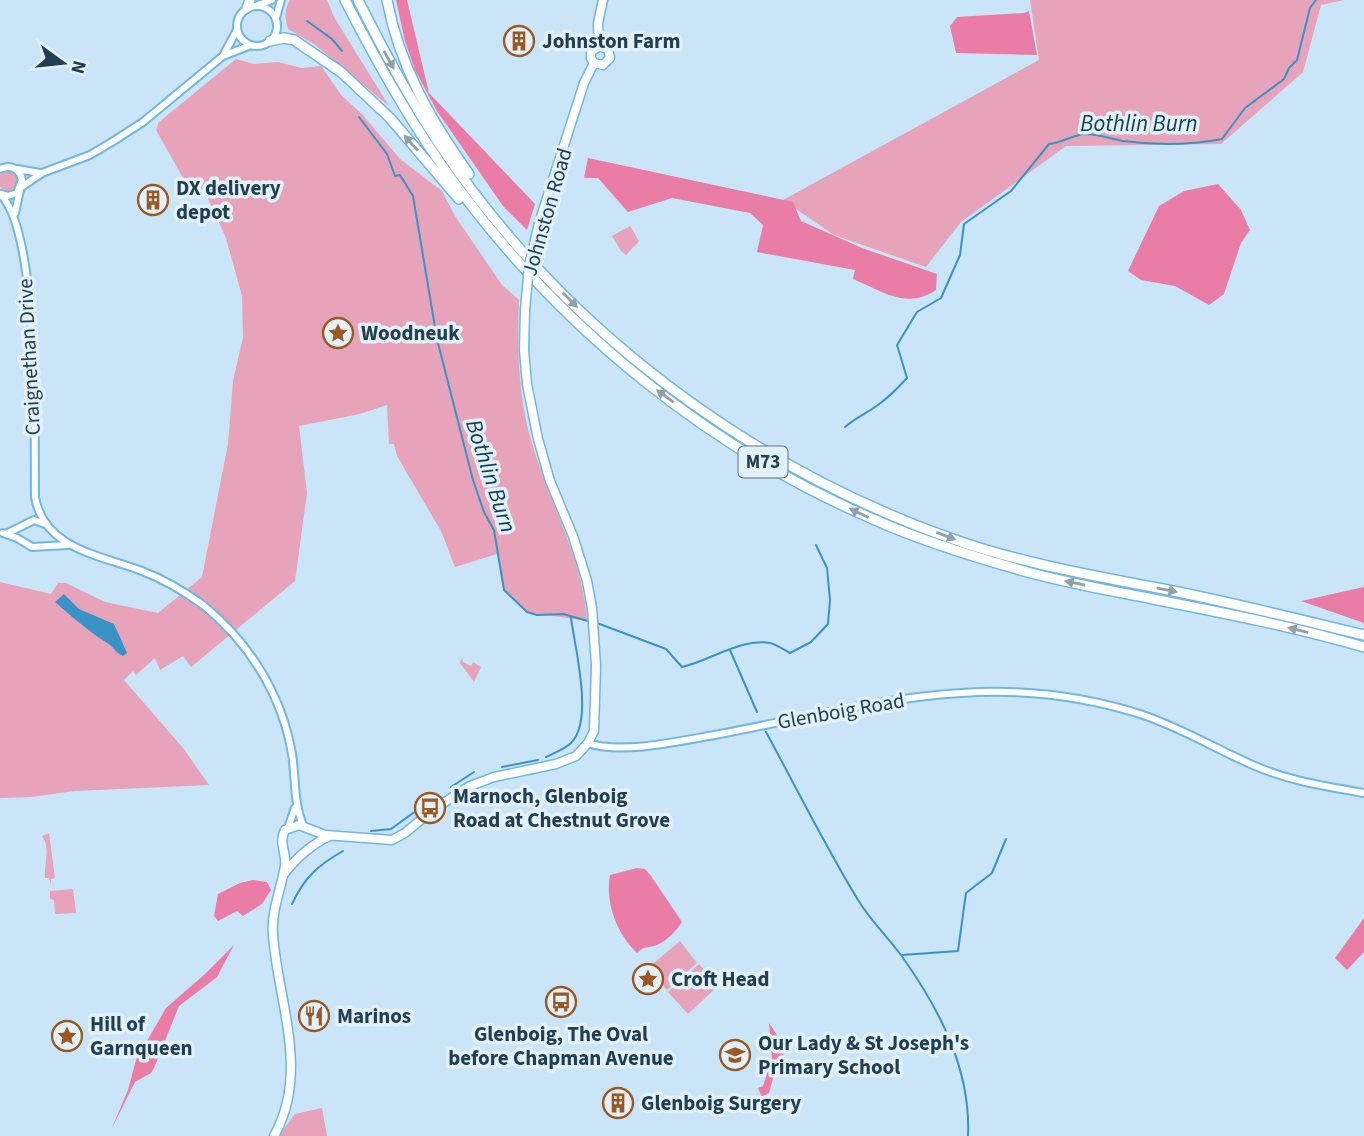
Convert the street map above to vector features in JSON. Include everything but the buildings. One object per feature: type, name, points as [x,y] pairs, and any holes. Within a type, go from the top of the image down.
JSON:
[{"type":"highway","name":"M73","points":[[345,0],[395,93],[454,183],[522,267],[637,376],[731,443],[808,488],[872,519],[964,553],[1075,584],[1255,620],[1364,647]]},
{"type":"highway","name":"M73","points":[[358,0],[390,61],[438,141],[484,204],[539,268],[604,332],[696,406],[739,436],[863,503],[968,544],[1078,573],[1258,609],[1364,635]]},
{"type":"highway","points":[[387,0],[400,49],[420,96],[461,163],[539,268]]},
{"type":"highway","points":[[270,41],[284,38],[294,40],[347,77],[390,118],[485,229],[522,267]]},
{"type":"main road","name":"Johnston Road","points":[[599,46],[598,23],[603,0]]},
{"type":"main road","name":"Johnston Road","points":[[599,46],[608,49],[610,58],[603,65],[594,64],[590,55],[593,49],[599,46]]},
{"type":"main road","name":"Johnston Road","points":[[589,743],[594,731],[596,699],[592,608],[573,536],[538,439],[527,384],[524,310],[529,266],[540,223],[584,83],[594,64]]},
{"type":"main road","points":[[274,1136],[286,1103],[292,1067],[287,1020],[272,936],[273,913],[285,860],[282,838],[288,828],[299,825],[332,836],[349,835],[377,841],[398,838],[434,809],[470,786],[494,777],[556,764],[576,756],[589,743]]},
{"type":"main road","points":[[306,829],[312,839],[310,848]]},
{"type":"main road","points":[[282,876],[310,848],[332,836]]},
{"type":"main road","points":[[284,849],[291,855],[301,856]]},
{"type":"street","points":[[223,56],[237,29],[239,17],[251,5],[272,0]]},
{"type":"street","points":[[0,194],[13,195],[42,173],[90,155],[143,122],[223,56],[270,41],[276,31],[281,0]]},
{"type":"street","points":[[251,5],[266,8],[276,18]]},
{"type":"street","points":[[237,29],[242,39],[251,45]]},
{"type":"street","points":[[0,169],[7,166],[42,173]]},
{"type":"street","name":"Craignethan Drive","points":[[15,219],[22,180],[17,169]]},
{"type":"street","name":"Craignethan Drive","points":[[0,194],[8,203],[15,219],[32,322],[35,497],[33,511],[26,525]]},
{"type":"street","name":"Craignethan Drive","points":[[35,497],[46,526]]},
{"type":"street","points":[[70,545],[32,547],[25,541],[4,533],[34,520],[70,545],[145,572],[178,589],[213,614],[234,635],[266,680],[282,715],[292,753],[296,803],[306,829]]},
{"type":"street","points":[[25,541],[22,534],[26,525]]},
{"type":"street","points":[[41,546],[49,536],[46,526]]},
{"type":"street","name":"Glenboig Road","points":[[589,743],[600,747],[668,743],[910,698],[963,693],[1042,694],[1140,714],[1196,737],[1247,763],[1302,783],[1364,793]]},
{"type":"street","points":[[288,828],[296,803]]},
{"type":"shaded area","points":[[290,0],[327,0],[334,17],[389,106],[314,44],[288,29],[286,14]]},
{"type":"shaded area","points":[[396,0],[407,0],[429,93],[535,204],[527,230],[503,206],[437,111],[415,70]]},
{"type":"shaded area","points":[[1030,0],[1344,0],[1321,5],[1303,72],[1221,144],[1066,146],[961,222],[926,267],[834,235],[783,200],[1039,60]]},
{"type":"shaded area","points":[[1029,11],[1037,55],[956,53],[950,26],[957,17]]},
{"type":"shaded area","points":[[236,59],[254,64],[278,62],[302,68],[321,66],[342,96],[362,114],[400,159],[442,191],[455,216],[502,285],[519,300],[519,371],[523,406],[538,463],[579,574],[587,621],[527,612],[504,590],[497,554],[455,567],[441,531],[397,456],[394,444],[389,444],[387,405],[360,414],[299,426],[307,493],[295,581],[191,667],[183,656],[160,670],[155,658],[136,675],[133,671],[124,680],[183,748],[209,785],[75,791],[0,798],[0,582],[51,594],[58,583],[66,583],[105,602],[158,613],[202,577],[228,444],[233,381],[243,337],[242,296],[226,238],[204,190],[186,183],[156,130],[159,122]]},
{"type":"shaded area","points":[[588,158],[793,202],[801,221],[862,248],[937,274],[936,290],[914,298],[894,296],[853,279],[855,270],[757,252],[763,225],[750,213],[672,198],[628,212],[598,178],[584,178]]},
{"type":"shaded area","points":[[8,171],[15,174],[18,181],[15,188],[8,191],[1,188],[-2,181],[1,174]]},
{"type":"shaded area","points":[[1218,184],[1241,210],[1250,230],[1241,243],[1224,294],[1209,305],[1175,286],[1141,280],[1128,271],[1159,206],[1184,191]]},
{"type":"shaded area","points":[[630,226],[639,241],[626,255],[612,236]]},
{"type":"shaded area","points":[[1364,587],[1364,623],[1301,601]]},
{"type":"shaded area","points":[[462,657],[463,662],[471,666],[473,662],[481,667],[474,682],[460,663]]},
{"type":"shaded area","points":[[49,833],[55,878],[51,879],[51,885],[49,878],[45,878],[47,851],[42,836]]},
{"type":"shaded area","points":[[637,868],[645,869],[651,876],[682,922],[662,942],[643,948],[637,953],[618,927],[611,907],[609,886],[610,875]]},
{"type":"shaded area","points":[[253,880],[267,882],[271,890],[262,904],[243,916],[237,911],[218,921],[214,916],[218,894]]},
{"type":"shaded area","points":[[73,889],[76,913],[55,914],[50,891]]},
{"type":"shaded area","points":[[1364,918],[1364,952],[1347,970],[1335,958]]},
{"type":"shaded area","points":[[680,941],[697,963],[667,990],[648,968]]},
{"type":"shaded area","points":[[234,945],[217,977],[179,1006],[154,1068],[151,1073],[135,1082],[111,1130],[128,1090],[136,1060],[166,1008]]},
{"type":"shaded area","points":[[699,964],[718,986],[688,1014],[668,992]]},
{"type":"shaded area","points":[[769,1023],[787,1050],[778,1061],[769,1093],[762,1097],[758,1088],[763,1086],[772,1058]]},
{"type":"shaded area","points":[[322,1108],[327,1136],[279,1136],[295,1114]]},
{"type":"water","points":[[64,594],[79,609],[114,624],[127,653],[123,656],[119,654],[55,602]]},
{"type":"waterway","name":"Bothlin Burn","points":[[845,427],[882,402],[907,378],[897,345],[917,312],[941,298],[960,255],[964,224],[1011,191],[1049,144],[1085,134],[1160,144],[1222,139],[1245,108],[1284,79],[1297,60],[1310,8],[1316,0]]},
{"type":"waterway","name":"Bothlin Burn","points":[[307,21],[332,39],[342,51]]},
{"type":"waterway","name":"Bothlin Burn","points":[[359,117],[387,154],[395,176],[400,175],[413,196],[437,339],[473,480],[484,512],[494,530],[504,590],[527,612],[537,615],[563,614],[588,621]]},
{"type":"waterway","name":"Bothlin Burn","points":[[597,623],[666,649],[682,667],[736,647],[759,642],[770,643],[790,653],[811,642],[828,624],[830,600],[827,568],[816,545]]},
{"type":"waterway","points":[[546,757],[571,743],[578,733],[581,718],[581,684],[571,618]]},
{"type":"waterway","points":[[730,650],[757,712]]},
{"type":"waterway","points":[[766,732],[858,900],[915,975],[940,1018],[950,1040],[964,1087],[968,1136]]},
{"type":"waterway","points":[[502,767],[538,760]]},
{"type":"waterway","points":[[451,787],[474,772]]},
{"type":"waterway","points":[[371,831],[391,829],[420,808]]},
{"type":"waterway","points":[[902,955],[958,951],[966,893],[992,873],[1006,839]]},
{"type":"waterway","points":[[292,904],[313,873],[343,851]]},
{"type":"place","name":"Johnston Farm","points":[[519,41]]},
{"type":"place","name":"DX delivery depot","points":[[153,200]]},
{"type":"place","name":"Woodneuk","points":[[338,333]]},
{"type":"place","name":"Marnoch, Glenboig Road at Chestnut Grove","points":[[430,808]]},
{"type":"place","name":"Croft Head","points":[[648,979]]},
{"type":"place","name":"Glenboig, The Oval before Chapman Avenue","points":[[561,1002]]},
{"type":"place","name":"Marinos","points":[[314,1016]]},
{"type":"place","name":"Hill of Garnqueen","points":[[67,1036]]},
{"type":"place","name":"Our Lady & St Joseph's Primary School","points":[[735,1055]]},
{"type":"place","name":"Glenboig Surgery","points":[[618,1103]]}]
